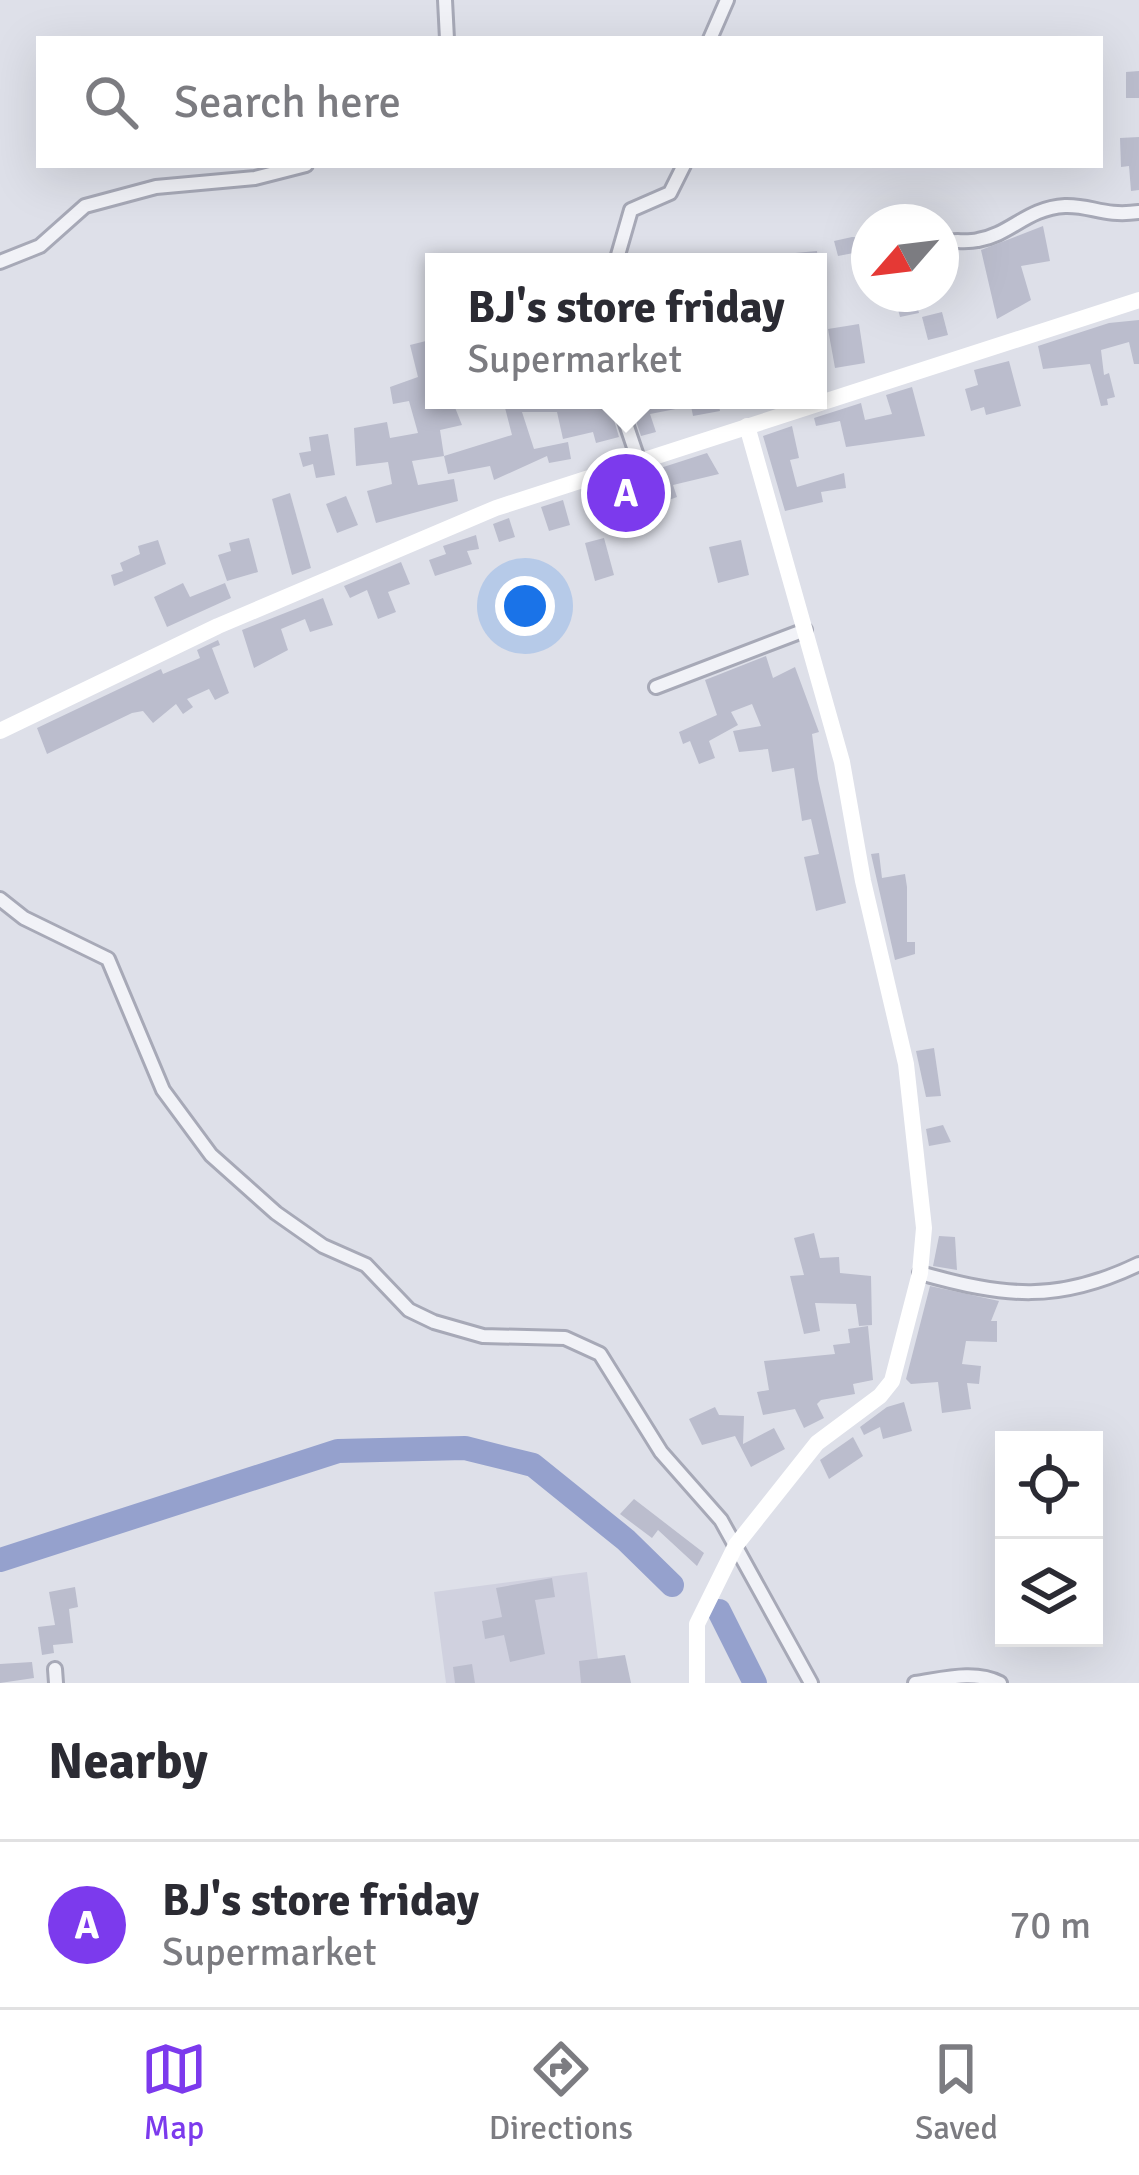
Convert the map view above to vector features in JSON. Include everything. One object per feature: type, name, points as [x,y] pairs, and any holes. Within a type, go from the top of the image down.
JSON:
[{"type":"street","points":[[445,0],[447,36]]},
{"type":"street","points":[[711,36],[727,0]]},
{"type":"street","points":[[0,262],[40,246],[85,206],[187,182],[255,178],[294,168]]},
{"type":"street","points":[[619,253],[631,210],[670,194],[683,168]]},
{"type":"street","points":[[959,242],[980,240],[1017,218],[1052,208],[1078,207],[1110,217],[1139,212]]},
{"type":"street","points":[[827,401],[1139,300]]},
{"type":"street","points":[[621,409],[639,461]]},
{"type":"street","points":[[0,731],[352,567],[496,508],[802,409]]},
{"type":"street","points":[[697,1683],[697,1624],[736,1545],[817,1443],[880,1396],[892,1381],[920,1274],[920,1173],[906,1064],[842,762],[746,427]]},
{"type":"street","points":[[656,687],[805,630]]},
{"type":"street","points":[[0,898],[46,930],[108,959],[164,1090],[212,1155],[276,1213],[323,1246],[366,1265],[409,1310],[454,1331],[565,1338],[587,1345],[609,1364],[661,1452],[699,1490],[736,1545],[811,1683]]},
{"type":"street","points":[[920,1274],[1037,1295],[1100,1282],[1139,1264]]},
{"type":"street","points":[[915,1683],[956,1676],[988,1677],[1000,1683]]},
{"type":"shaded area","points":[[587,1572],[601,1683],[446,1683],[434,1592]]},
{"type":"building","points":[[1139,71],[1139,98],[1126,98],[1126,72]]},
{"type":"building","points":[[1139,137],[1139,190],[1131,191],[1129,166],[1121,167],[1120,138]]},
{"type":"building","points":[[1043,226],[1050,261],[1021,266],[1031,300],[997,319],[981,250]]},
{"type":"building","points":[[851,237],[851,253],[838,256],[834,241]]},
{"type":"building","points":[[942,312],[948,335],[928,340],[922,317]]},
{"type":"building","points":[[1139,320],[1139,364],[1134,364],[1129,342],[1101,350],[1104,375],[1109,373],[1115,397],[1107,399],[1108,405],[1101,406],[1090,364],[1043,369],[1038,346],[1109,323]]},
{"type":"building","points":[[859,324],[865,363],[835,368],[828,329]]},
{"type":"building","points":[[425,341],[425,409],[456,409],[462,425],[440,430],[444,456],[412,461],[418,485],[454,479],[458,501],[376,523],[367,491],[392,484],[388,462],[356,466],[354,428],[387,422],[390,438],[418,433],[409,401],[393,404],[390,387],[418,377],[410,345]]},
{"type":"building","points":[[1009,361],[1021,406],[986,415],[984,407],[971,411],[965,389],[978,385],[974,370]]},
{"type":"building","points":[[912,387],[925,436],[846,447],[840,421],[816,426],[814,418],[861,403],[865,420],[892,414],[886,395]]},
{"type":"building","points":[[505,409],[611,409],[619,437],[596,443],[593,432],[563,439],[557,412],[522,412],[534,449],[568,442],[571,459],[549,463],[547,456],[494,480],[490,466],[448,474],[444,456],[512,435]]},
{"type":"building","points":[[632,409],[676,409],[650,414],[656,432],[641,436]]},
{"type":"building","points":[[692,409],[720,409],[720,411],[693,416]]},
{"type":"building","points":[[792,426],[799,458],[790,460],[797,487],[844,473],[846,488],[821,492],[823,502],[785,511],[763,436]]},
{"type":"building","points":[[328,434],[335,475],[316,478],[313,464],[303,467],[299,453],[311,451],[309,437]]},
{"type":"building","points":[[707,453],[719,474],[673,485],[677,497],[650,507],[647,500],[632,506],[623,480]]},
{"type":"building","points":[[290,493],[311,568],[292,575],[272,499]]},
{"type":"building","points":[[346,496],[358,525],[337,533],[326,504]]},
{"type":"building","points":[[563,500],[570,525],[549,531],[541,507]]},
{"type":"building","points":[[509,518],[515,537],[499,542],[493,524]]},
{"type":"building","points":[[476,535],[479,549],[467,551],[472,564],[435,576],[429,560],[446,554],[443,546]]},
{"type":"building","points":[[249,538],[258,572],[227,581],[218,555],[231,551],[229,543]]},
{"type":"building","points":[[604,538],[614,575],[595,581],[585,543]]},
{"type":"building","points":[[158,540],[166,564],[114,586],[111,575],[123,571],[120,563],[140,554],[138,546]]},
{"type":"building","points":[[741,540],[749,575],[718,583],[709,547]]},
{"type":"building","points":[[401,562],[410,584],[388,592],[396,612],[378,619],[367,590],[350,598],[344,586]]},
{"type":"building","points":[[183,583],[190,597],[225,583],[231,598],[167,627],[154,597]]},
{"type":"building","points":[[323,598],[333,625],[310,632],[305,619],[281,629],[288,650],[254,668],[242,630]]},
{"type":"building","points":[[218,640],[220,645],[212,648],[229,693],[215,700],[209,689],[187,699],[193,707],[183,714],[176,704],[153,723],[143,711],[132,713],[47,754],[37,728],[161,669],[163,674],[200,658],[197,650]]},
{"type":"building","points":[[766,656],[773,678],[795,667],[819,732],[812,734],[818,779],[846,903],[816,911],[804,857],[819,854],[811,819],[802,821],[794,768],[772,772],[768,749],[739,752],[733,731],[761,726],[752,704],[731,712],[738,725],[709,741],[715,758],[699,764],[690,741],[683,744],[679,732],[717,715],[705,680]]},
{"type":"building","points":[[879,853],[882,878],[905,874],[907,887],[907,942],[915,942],[915,954],[895,960],[871,854]]},
{"type":"building","points":[[934,1048],[941,1096],[926,1097],[916,1051]]},
{"type":"building","points":[[943,1125],[951,1142],[929,1146],[926,1129]]},
{"type":"building","points":[[814,1233],[820,1258],[839,1257],[840,1273],[871,1276],[872,1325],[859,1326],[856,1304],[815,1303],[820,1331],[804,1334],[790,1276],[804,1275],[794,1238]]},
{"type":"building","points":[[939,1236],[955,1237],[957,1270],[933,1266]]},
{"type":"building","points":[[930,1286],[999,1301],[991,1321],[997,1321],[997,1342],[966,1341],[962,1364],[981,1366],[979,1384],[967,1383],[971,1409],[942,1413],[938,1382],[911,1384],[906,1379]]},
{"type":"building","points":[[868,1326],[873,1380],[853,1384],[855,1394],[821,1400],[817,1404],[824,1418],[804,1428],[795,1409],[763,1415],[757,1392],[769,1390],[764,1361],[835,1354],[833,1345],[850,1343],[848,1329]]},
{"type":"building","points":[[904,1402],[912,1431],[883,1439],[880,1427],[864,1435],[860,1427],[887,1407]]},
{"type":"building","points":[[715,1407],[719,1415],[744,1416],[743,1444],[774,1428],[785,1449],[751,1467],[735,1436],[702,1445],[689,1419]]},
{"type":"building","points":[[853,1437],[863,1456],[829,1479],[820,1460]]},
{"type":"building","points":[[634,1499],[704,1553],[697,1566],[658,1530],[652,1538],[620,1514]]},
{"type":"building","points":[[552,1578],[555,1597],[535,1600],[545,1654],[510,1662],[504,1635],[485,1639],[482,1621],[502,1617],[496,1588]]},
{"type":"building","points":[[75,1587],[78,1607],[69,1609],[73,1643],[53,1645],[54,1653],[42,1655],[38,1627],[55,1625],[49,1592]]},
{"type":"building","points":[[625,1655],[631,1683],[581,1683],[579,1661]]},
{"type":"building","points":[[32,1662],[34,1678],[0,1683],[0,1664]]},
{"type":"building","points":[[472,1664],[475,1683],[455,1683],[453,1667]]},
{"type":"waterway","points":[[0,1560],[338,1451],[465,1448],[533,1465],[626,1540],[672,1585]]},
{"type":"waterway","points":[[719,1611],[755,1683]]},
{"type":"place","name":"BJ's store friday","points":[[626,493]]}]
